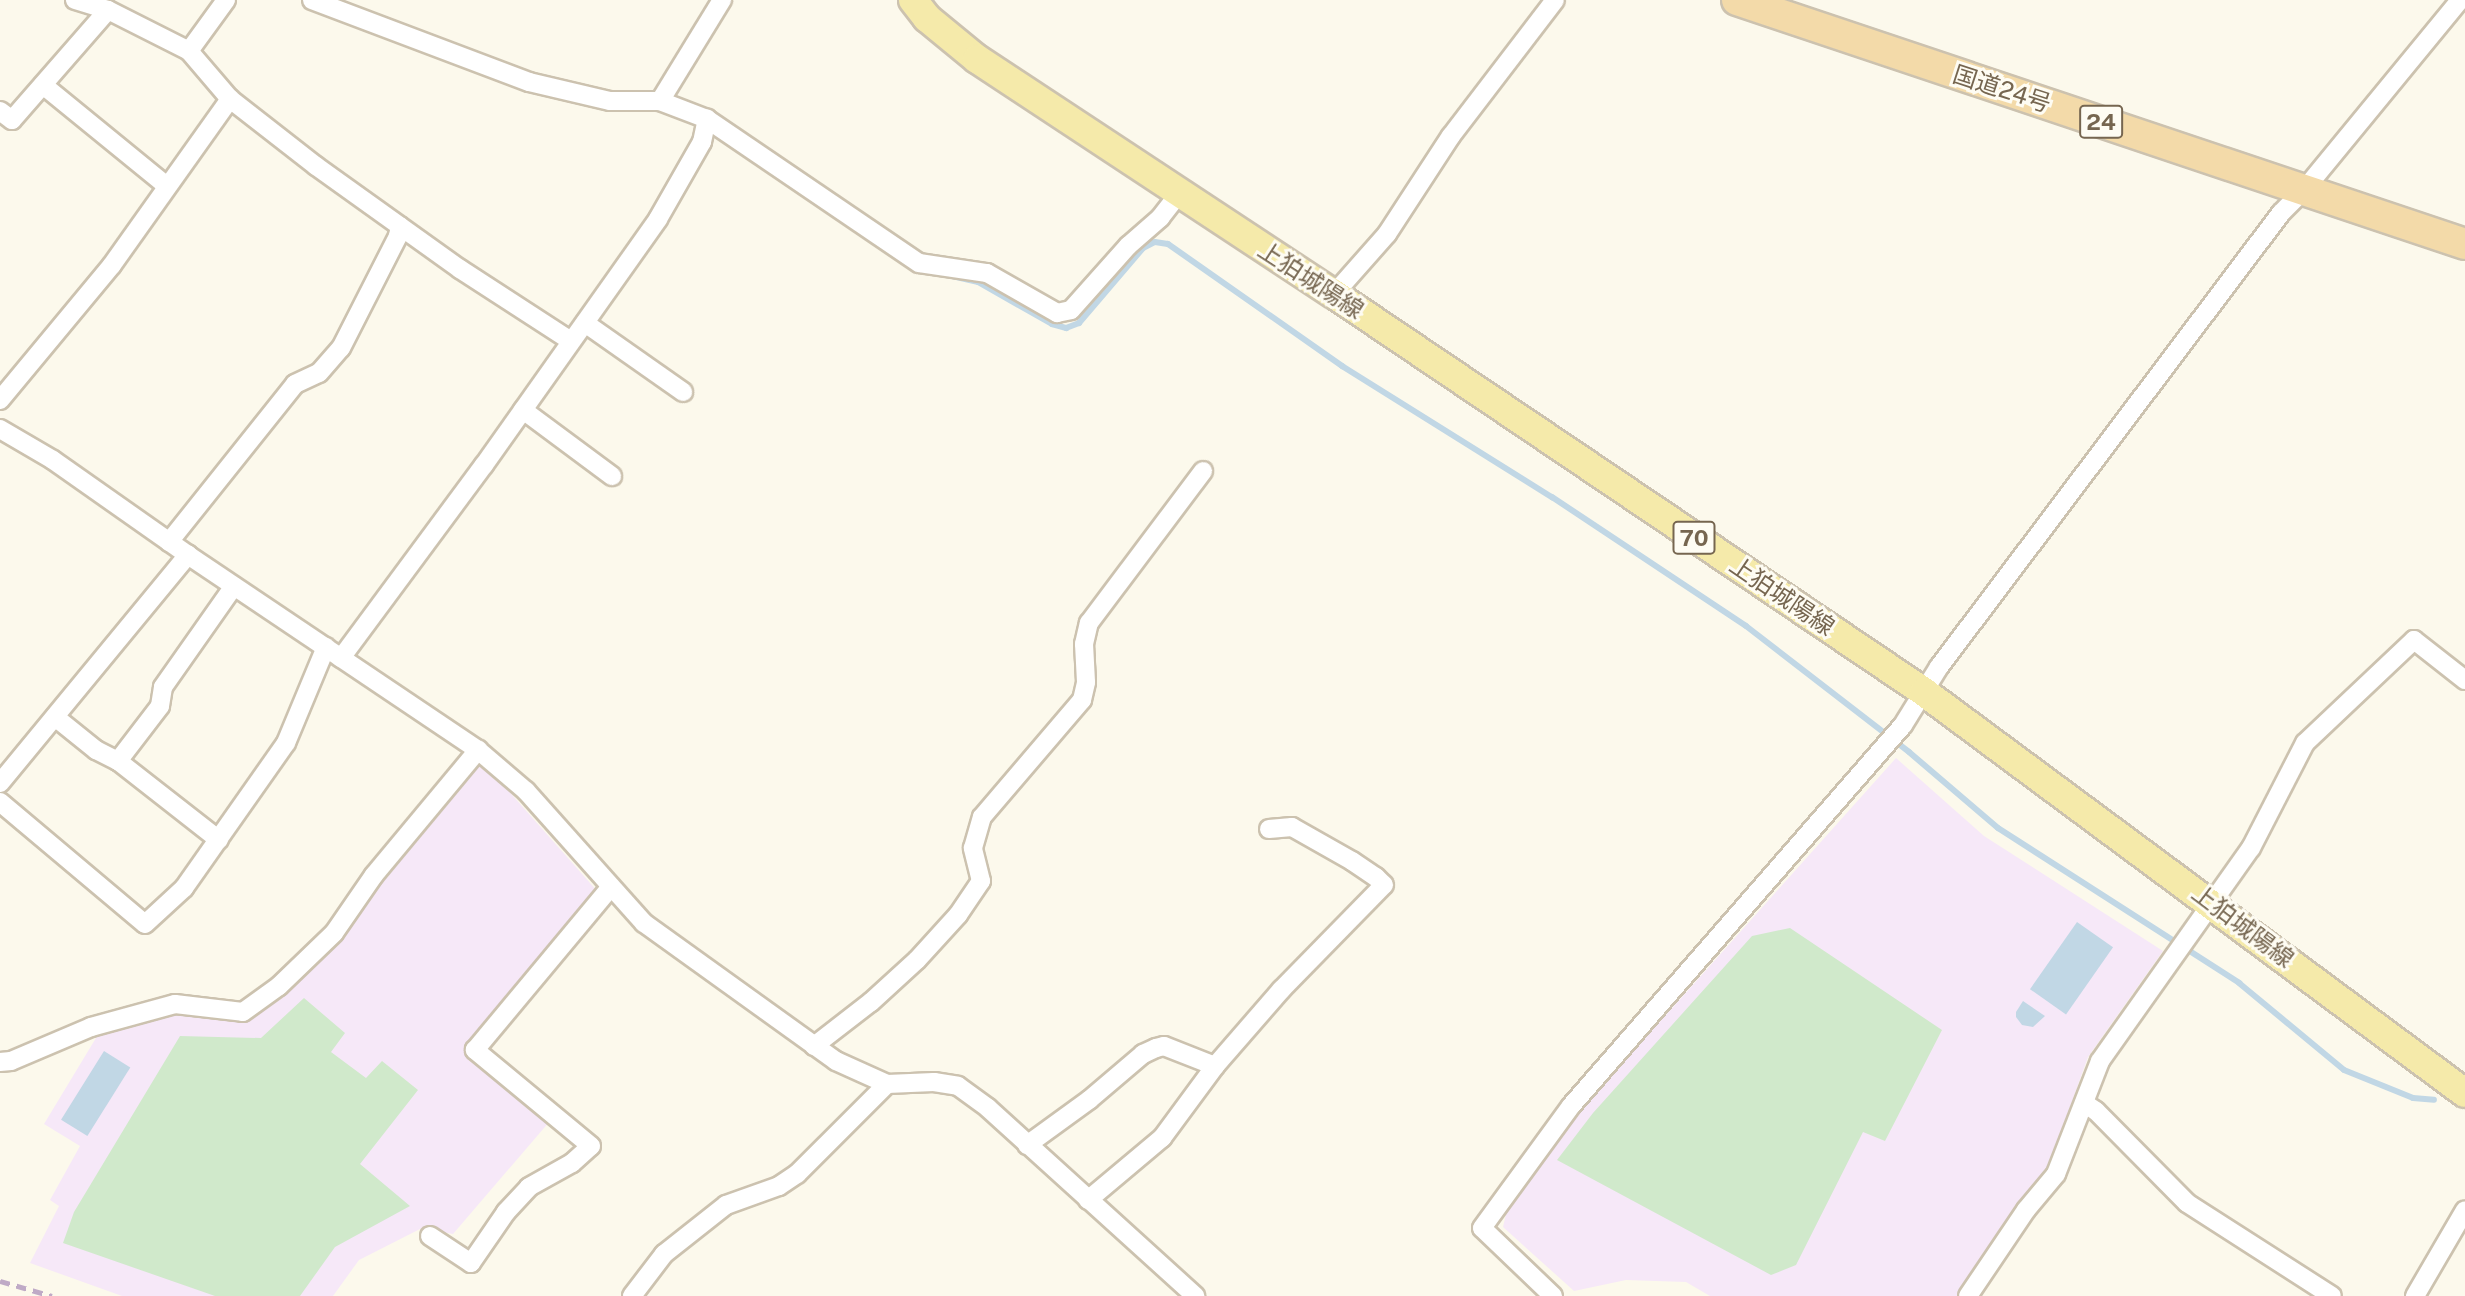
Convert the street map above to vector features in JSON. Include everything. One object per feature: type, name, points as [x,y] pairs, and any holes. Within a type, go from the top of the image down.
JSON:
[{"type":"highway","name":"国道24号","points":[[1737,0],[2465,244]]},
{"type":"main road","name":"上狛城陽線","points":[[913,0],[927,18],[976,59],[1334,295],[1924,692],[2465,1093]]},
{"type":"street","points":[[75,0],[108,10],[189,51],[230,99],[400,226],[571,341]]},
{"type":"street","points":[[189,51],[226,0]]},
{"type":"street","points":[[312,0],[529,82],[610,101],[660,102],[707,119],[919,263],[987,273],[1057,313],[1071,310],[1128,246],[1160,218],[1179,194]]},
{"type":"street","points":[[660,102],[722,0]]},
{"type":"street","points":[[1334,295],[1387,234],[1451,136],[1555,0]]},
{"type":"street","points":[[1553,1296],[1482,1228],[1571,1106],[1898,730],[2012,568],[2281,213],[2304,190],[2460,0]]},
{"type":"street","points":[[0,111],[12,120],[108,10]]},
{"type":"street","points":[[43,85],[167,186]]},
{"type":"street","points":[[0,400],[112,265],[230,99]]},
{"type":"street","points":[[341,658],[523,410],[664,209],[702,142],[707,119]]},
{"type":"street","points":[[169,542],[295,384],[319,373],[341,348],[398,236],[400,226]]},
{"type":"street","points":[[585,323],[684,393]]},
{"type":"street","points":[[523,410],[612,475]]},
{"type":"street","points":[[0,429],[53,460],[188,555],[478,750],[526,791],[644,923],[814,1046],[836,1061],[887,1084],[934,1082],[958,1086],[988,1108],[1183,1292]]},
{"type":"street","points":[[814,1046],[871,1002],[917,960],[958,915],[981,881],[973,848],[982,817],[1082,700],[1086,682],[1084,643],[1089,623],[1203,471]]},
{"type":"street","points":[[0,783],[188,555]]},
{"type":"street","points":[[118,761],[160,706],[163,687],[234,586]]},
{"type":"street","points":[[1968,1296],[2026,1210],[2056,1174],[2100,1061],[2263,828],[2305,743],[2414,640],[2465,680]]},
{"type":"street","points":[[0,802],[145,924],[184,888],[286,743],[326,647]]},
{"type":"street","points":[[55,717],[96,750],[118,761],[219,840]]},
{"type":"street","points":[[0,1062],[11,1061],[91,1027],[175,1004],[243,1012],[279,986],[334,933],[374,875],[478,750]]},
{"type":"street","points":[[1088,1200],[1162,1138],[1215,1066],[1281,990],[1391,885],[1292,827],[1269,829]]},
{"type":"street","points":[[430,1236],[471,1263],[506,1212],[529,1186],[572,1163],[591,1146],[475,1050],[611,887]]},
{"type":"street","points":[[1027,1145],[1089,1100],[1135,1060],[1156,1048],[1164,1046],[1215,1066]]},
{"type":"street","points":[[632,1296],[664,1254],[726,1205],[779,1186],[797,1174],[887,1084]]},
{"type":"street","points":[[2084,1103],[2096,1111],[2187,1203],[2332,1296]]},
{"type":"street","points":[[2415,1296],[2465,1210]]},
{"type":"shaded area","points":[[1896,758],[1984,836],[2163,951],[2088,1057],[2046,1174],[1960,1296],[1710,1296],[1686,1282],[1626,1280],[1574,1291],[1503,1227],[1507,1210],[1580,1111]]},
{"type":"shaded area","points":[[476,763],[498,779],[598,892],[597,897],[466,1050],[550,1121],[453,1234],[422,1228],[359,1260],[333,1296],[122,1296],[30,1263],[59,1206],[50,1200],[80,1146],[44,1124],[99,1033],[160,1010],[258,1011],[327,950]]},
{"type":"green space","points":[[1790,928],[1942,1030],[1885,1141],[1863,1132],[1796,1265],[1771,1275],[1557,1160],[1593,1113],[1752,936]]},
{"type":"green space","points":[[304,998],[345,1033],[331,1052],[366,1078],[382,1061],[418,1090],[360,1164],[410,1206],[335,1247],[300,1296],[215,1296],[63,1243],[74,1212],[180,1036],[261,1038]]},
{"type":"water","points":[[2077,922],[2113,947],[2066,1014],[2030,989]]},
{"type":"water","points":[[2023,1001],[2045,1016],[2033,1027],[2022,1025],[2016,1017]]},
{"type":"water","points":[[104,1051],[130,1067],[87,1136],[61,1120]]},
{"type":"waterway","points":[[952,276],[978,282],[1052,324],[1066,328],[1079,323],[1143,248],[1155,242],[1168,244],[1342,366],[1552,497],[1746,626],[1909,752],[1998,828],[2239,983],[2344,1070],[2413,1098],[2434,1100]]},
{"type":"railway","points":[[0,1281],[52,1296]]}]
